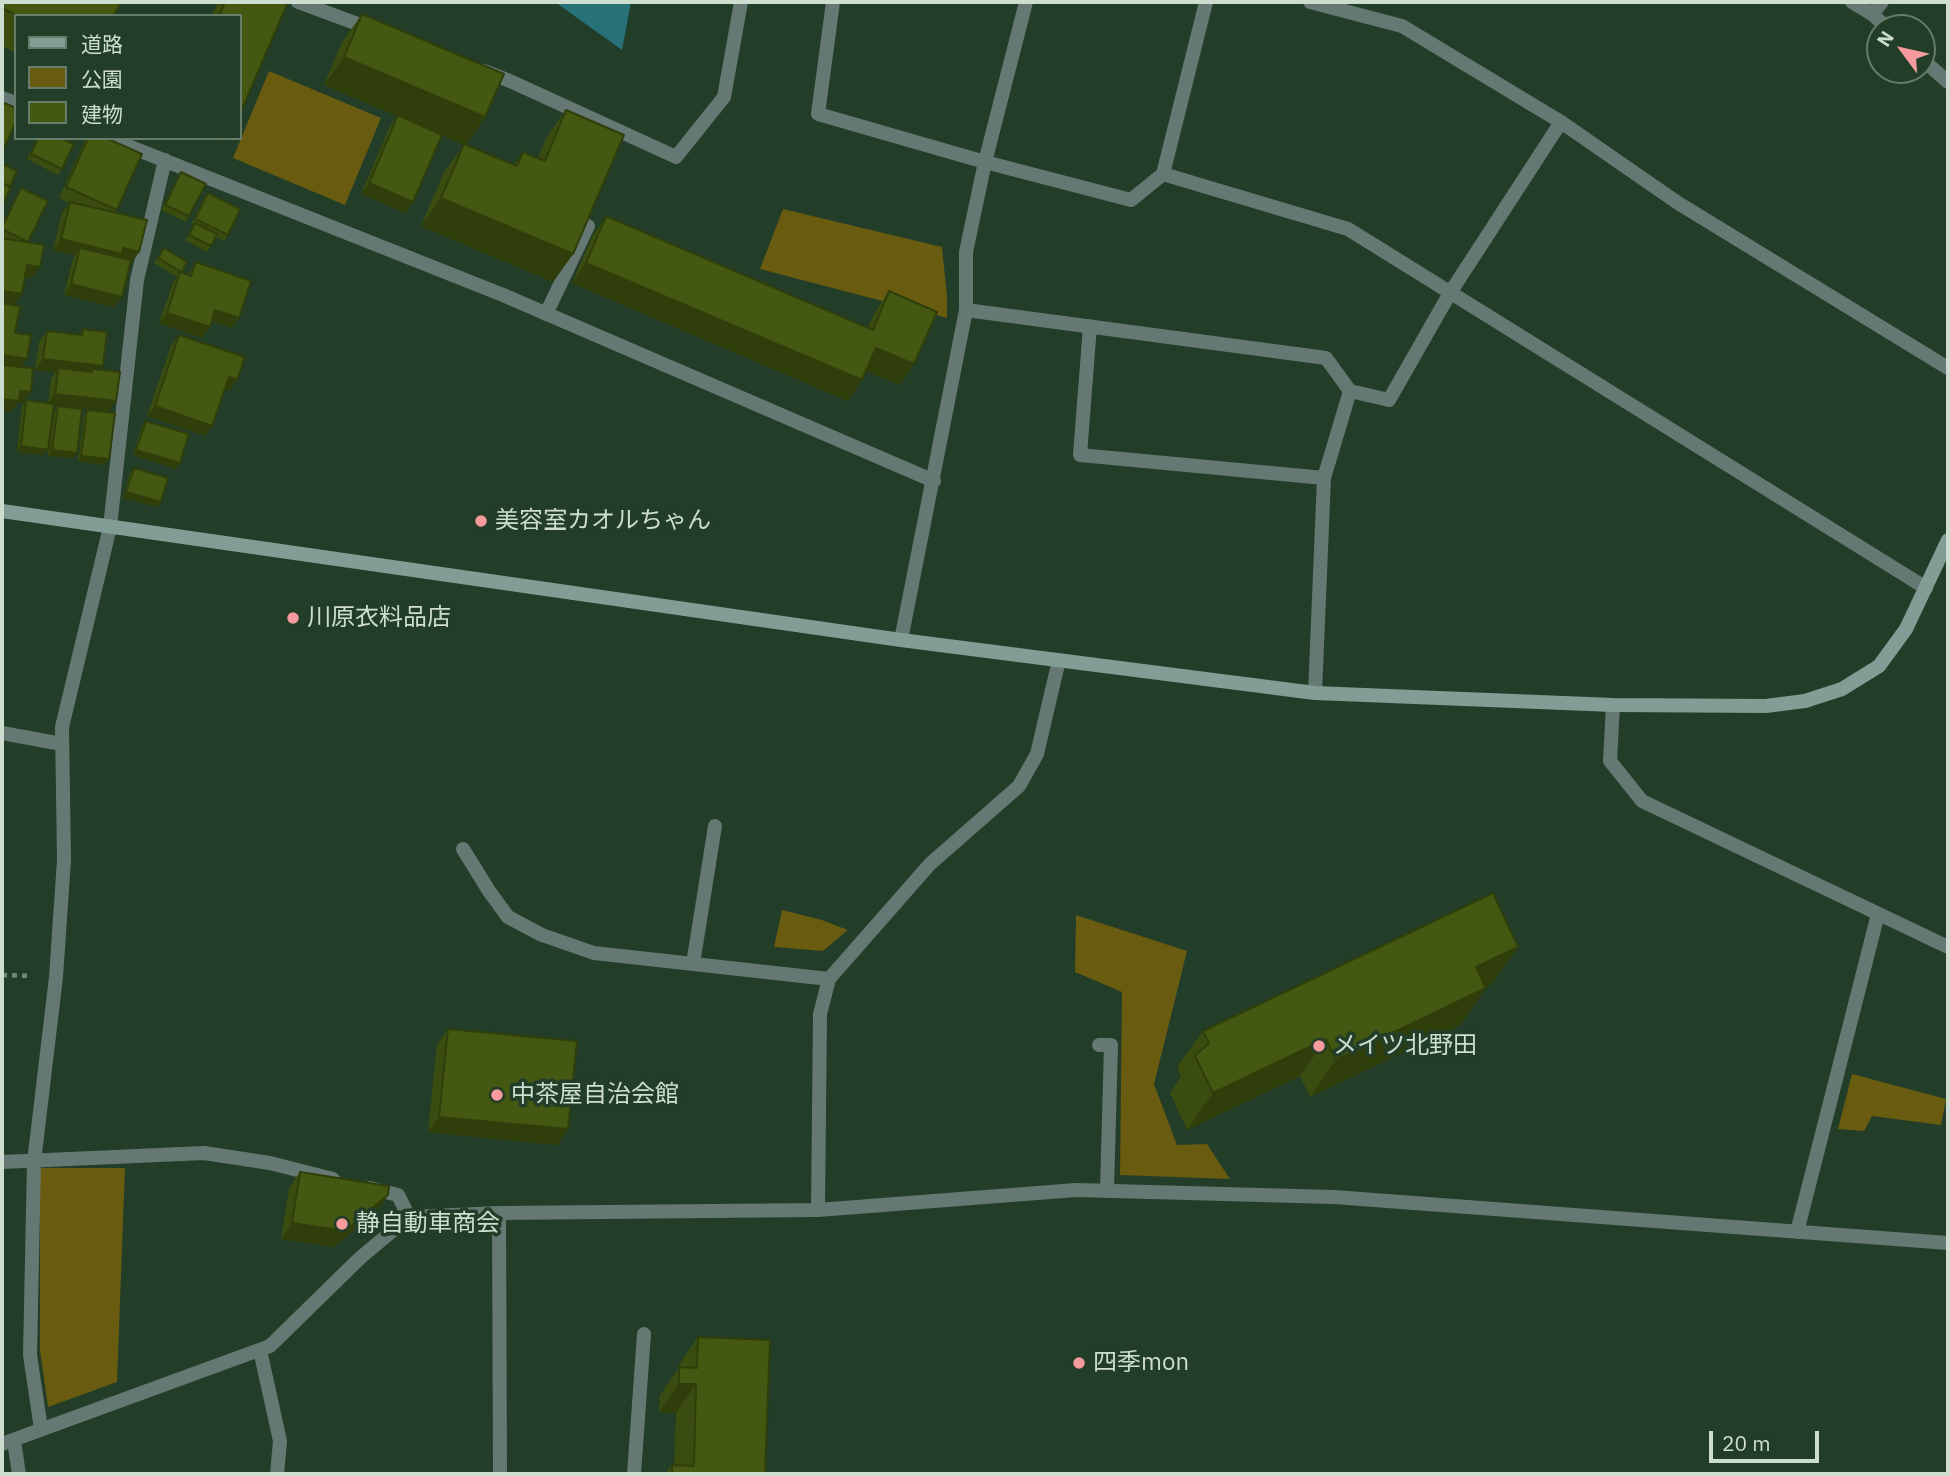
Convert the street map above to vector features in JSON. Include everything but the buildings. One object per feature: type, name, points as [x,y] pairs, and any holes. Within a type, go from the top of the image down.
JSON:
[{"type":"street","points":[[298,2],[393,37]]},
{"type":"street","points":[[471,66],[510,81],[676,157],[723,97],[741,2]]},
{"type":"street","points":[[833,2],[818,114],[1131,200],[1163,174],[1206,2]]},
{"type":"street","points":[[901,640],[966,310],[967,252],[985,162],[1026,2]]},
{"type":"street","points":[[1310,2],[1402,26],[1561,122],[1678,203],[1948,368]]},
{"type":"street","points":[[1852,2],[1872,14],[1882,2]]},
{"type":"street","points":[[966,310],[1326,358],[1350,391],[1389,400],[1450,293],[1561,122]]},
{"type":"street","points":[[113,140],[503,295],[934,481]]},
{"type":"street","points":[[41,1429],[30,1354],[34,1162],[56,977],[64,860],[62,727],[110,527],[136,279],[165,160]]},
{"type":"street","points":[[1163,174],[1348,229],[1926,588]]},
{"type":"street","points":[[546,314],[587,226]]},
{"type":"street","points":[[1090,326],[1080,455],[1324,478]]},
{"type":"street","points":[[1315,693],[1324,478],[1350,391]]},
{"type":"street","points":[[2,512],[901,640],[1315,693],[1613,705],[1766,706],[1805,701],[1842,688],[1880,666],[1906,629],[1948,540]]},
{"type":"street","points":[[818,1210],[820,1014],[829,979],[930,864],[1019,786],[1037,754],[1059,660]]},
{"type":"street","points":[[1613,705],[1610,761],[1642,801],[1948,947]]},
{"type":"street","points":[[2,733],[62,744]]},
{"type":"street","points":[[693,964],[715,826]]},
{"type":"street","points":[[463,849],[508,917],[542,935],[594,953],[829,979]]},
{"type":"street","points":[[1797,1231],[1878,914]]},
{"type":"street","points":[[1100,1045],[1111,1045],[1107,1190]]},
{"type":"street","points":[[2,1162],[204,1153],[270,1163],[398,1195],[409,1217]]},
{"type":"street","points":[[19,1474],[8,1443],[270,1346],[360,1258],[409,1217],[499,1213],[818,1210],[1076,1190],[1107,1190],[1334,1197],[1948,1243]]},
{"type":"street","points":[[499,1213],[500,1474]]},
{"type":"street","points":[[634,1474],[644,1334]]},
{"type":"street","points":[[260,1350],[280,1441],[277,1474]]},
{"type":"green space","points":[[269,71],[381,118],[345,205],[233,158]]},
{"type":"green space","points":[[783,209],[942,247],[947,318],[760,269]]},
{"type":"green space","points":[[782,910],[848,930],[823,951],[774,947]]},
{"type":"green space","points":[[1076,915],[1187,951],[1154,1084],[1177,1145],[1207,1144],[1230,1179],[1120,1175],[1122,992],[1075,972]]},
{"type":"green space","points":[[1852,1074],[1946,1099],[1941,1125],[1872,1116],[1864,1131],[1838,1129]]},
{"type":"green space","points":[[40,1168],[125,1168],[117,1382],[48,1407],[40,1350]]},
{"type":"water","points":[[555,2],[631,2],[622,50]]},
{"type":"place","name":"美容室カオルちゃん","points":[[481,521]]},
{"type":"place","name":"川原衣料品店","points":[[293,618]]},
{"type":"place","name":"メイツ北野田","points":[[1319,1046]]},
{"type":"place","name":"中茶屋自治会館","points":[[497,1095]]},
{"type":"place","name":"静自動車商会","points":[[342,1224]]},
{"type":"place","name":"四季mon","points":[[1079,1363]]}]
